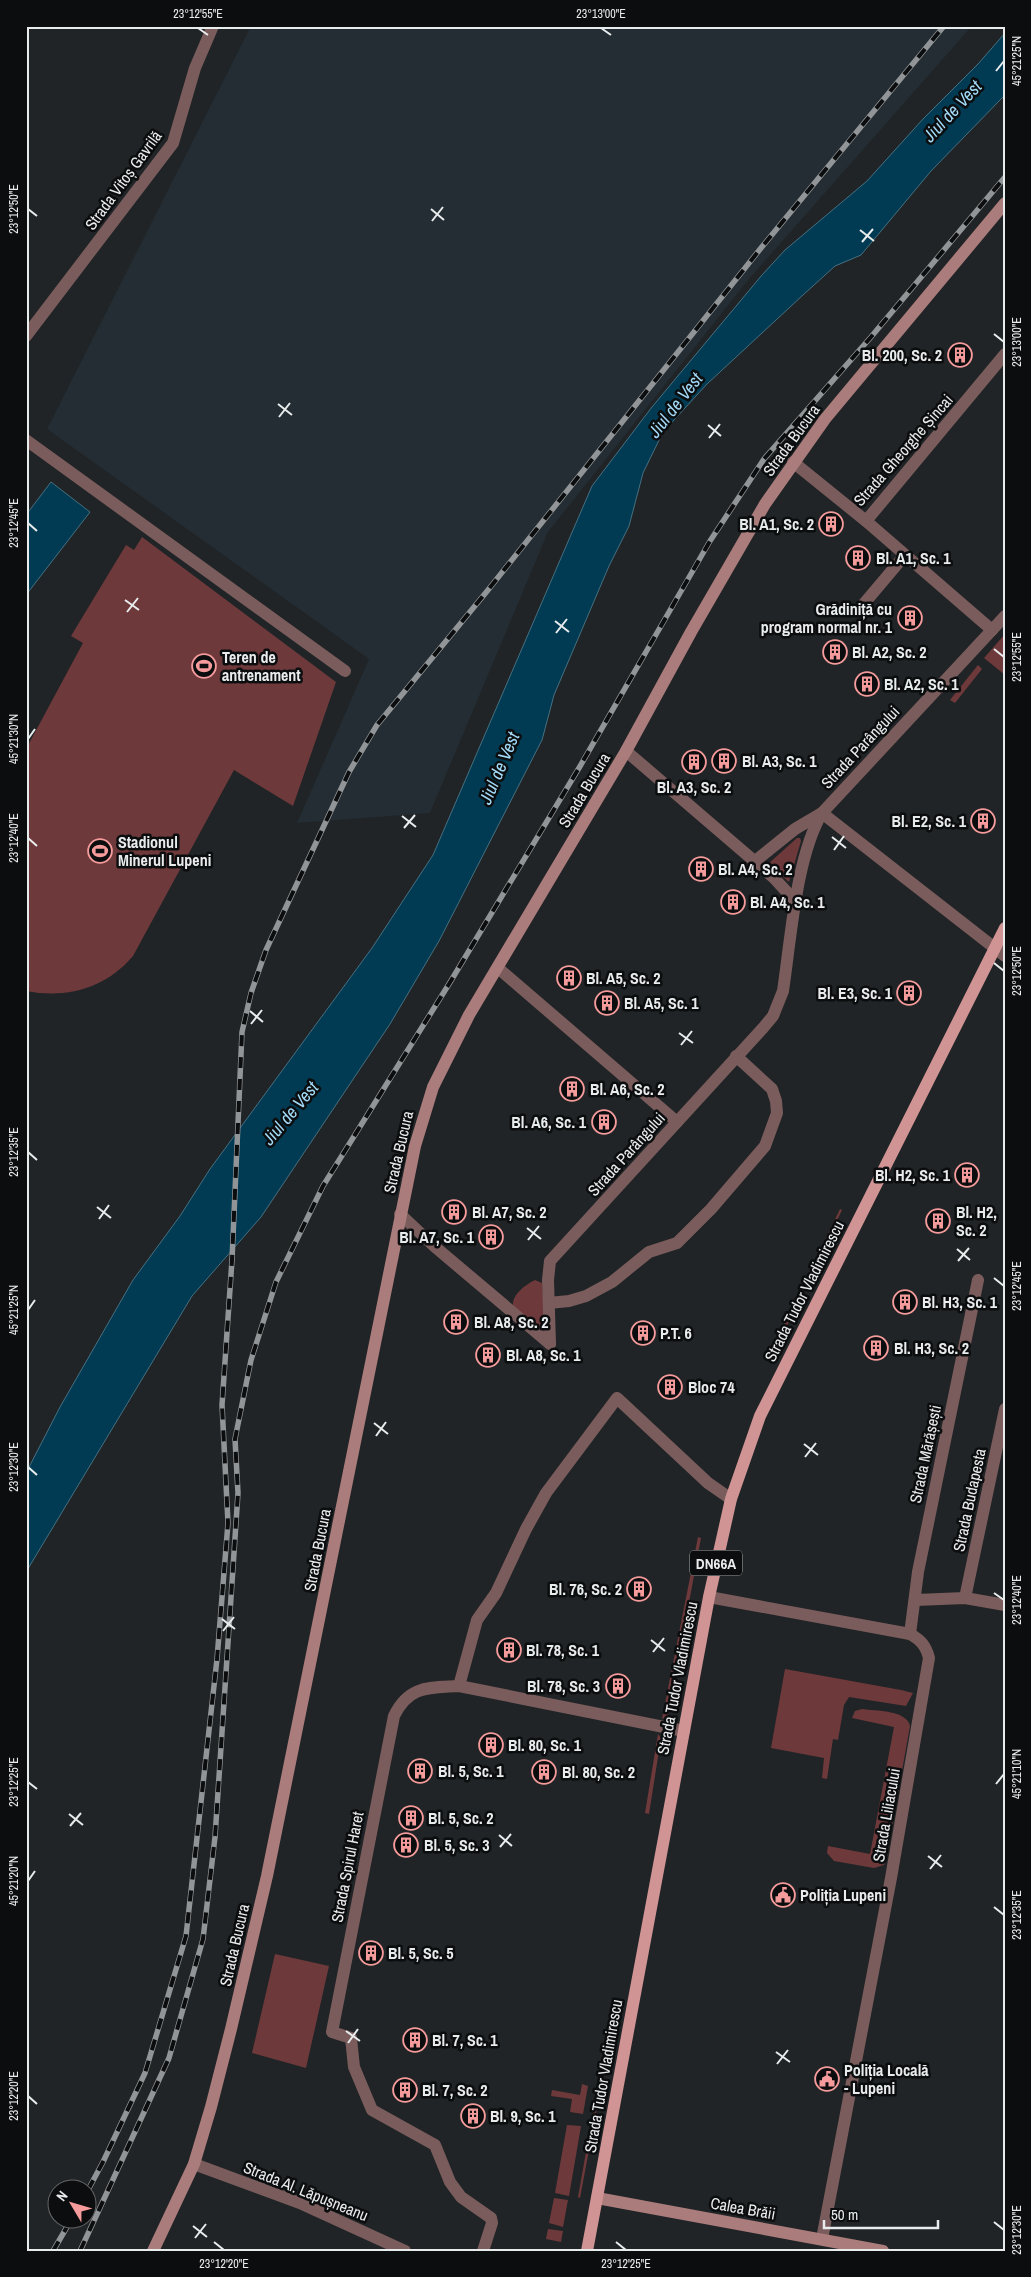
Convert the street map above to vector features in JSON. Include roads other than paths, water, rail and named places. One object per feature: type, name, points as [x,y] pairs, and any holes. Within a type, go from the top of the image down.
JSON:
[{"type":"main road","name":"Strada Bucura","points":[[153,2251],[194,2164],[211,2106],[267,1876],[400,1214],[415,1146],[433,1087],[469,1015],[626,751],[726,571],[793,462],[831,412],[1005,203]]},
{"type":"main road","name":"Strada Tudor Vladimirescu","points":[[587,2251],[721,1536],[748,1445],[768,1400],[1000,952],[1005,928]]},
{"type":"main road","name":"Calea Brăii","points":[[597,2198],[883,2251]]},
{"type":"street","name":"Strada Vitoș Gavrilă","points":[[26,336],[174,143],[195,68],[213,26]]},
{"type":"street","name":"Strada Gheorghe Șincai","points":[[793,462],[866,521],[1005,354]]},
{"type":"street","points":[[26,440],[345,671]]},
{"type":"street","points":[[866,521],[992,630]]},
{"type":"street","points":[[862,606],[905,555]]},
{"type":"street","name":"Strada Parângului","points":[[400,1214],[434,1246],[550,1344],[548,1271],[550,1261],[768,1022],[779,1003],[783,990],[796,902],[812,830],[822,813],[1005,616]]},
{"type":"street","points":[[626,751],[774,878],[796,902]]},
{"type":"street","name":"Strada Parângului","points":[[754,862],[795,829],[822,813]]},
{"type":"street","name":"Strada Parângului","points":[[822,813],[1000,952]]},
{"type":"street","points":[[498,968],[677,1122]]},
{"type":"street","points":[[549,1303],[569,1301],[586,1296],[612,1282],[649,1252],[677,1243],[711,1210],[765,1146],[777,1113],[776,1101],[772,1089],[736,1056]]},
{"type":"street","name":"Strada Mărășești","points":[[914,1636],[918,1572],[978,1280]]},
{"type":"street","points":[[459,1686],[477,1620],[499,1587],[537,1508],[546,1493],[617,1398],[708,1483],[731,1499]]},
{"type":"street","name":"Strada Budapesta","points":[[965,1598],[1005,1408]]},
{"type":"street","points":[[709,1598],[914,1636]]},
{"type":"street","points":[[916,1600],[965,1598],[1005,1604]]},
{"type":"street","name":"Strada Liliacului","points":[[822,2239],[929,1668],[927,1649],[914,1636]]},
{"type":"street","name":"Strada Spirul Haret","points":[[483,2251],[492,2223],[491,2218],[461,2197],[450,2182],[435,2146],[372,2110],[354,2067],[351,2038],[332,2032],[394,1716],[405,1698],[414,1693],[427,1688],[459,1686],[684,1731]]},
{"type":"street","name":"Strada Al. Lăpușneanu","points":[[194,2164],[300,2203],[404,2251]]},
{"type":"water","name":"Jiul de Vest","points":[[1005,33],[1005,95],[931,171],[861,255],[835,266],[707,384],[663,432],[643,473],[629,526],[609,566],[554,695],[542,740],[439,941],[390,1024],[261,1217],[192,1296],[26,1572],[26,1473],[60,1407],[133,1280],[180,1216],[210,1169],[372,948],[433,855],[592,486],[652,407],[762,275],[785,250],[867,181]]},
{"type":"water","points":[[51,482],[90,512],[26,595],[26,515]]},
{"type":"railway","points":[[93,2180],[145,2073],[186,1936],[217,1659],[228,1523],[222,1405],[232,1260],[242,1032],[251,993],[266,950],[349,772],[377,725],[488,590],[761,248],[944,26]]},
{"type":"railway","points":[[80,2251],[169,2058],[203,1939],[215,1837],[238,1493],[235,1439],[251,1360],[276,1282],[323,1186],[449,984],[579,768],[710,541],[764,459],[871,337],[1005,177]]},
{"type":"railway","points":[[53,2251],[65,2230]]},
{"type":"place","name":"Bl. 200, Sc. 2","points":[[960,355]]},
{"type":"place","name":"Bl. A1, Sc. 2","points":[[831,524]]},
{"type":"place","name":"Bl. A1, Sc. 1","points":[[858,558]]},
{"type":"place","name":"Grădiniță cu program normal nr. 1","points":[[910,618]]},
{"type":"place","name":"Bl. A2, Sc. 2","points":[[835,652]]},
{"type":"place","name":"Teren de antrenament","points":[[204,666]]},
{"type":"place","name":"Bl. A2, Sc. 1","points":[[867,684]]},
{"type":"place","name":"Bl. A3, Sc. 1","points":[[724,761]]},
{"type":"place","name":"Bl. A3, Sc. 2","points":[[694,762]]},
{"type":"place","name":"Bl. E2, Sc. 1","points":[[983,821]]},
{"type":"place","name":"Stadionul Minerul Lupeni","points":[[100,851]]},
{"type":"place","name":"Bl. A4, Sc. 2","points":[[701,869]]},
{"type":"place","name":"Bl. A4, Sc. 1","points":[[733,902]]},
{"type":"place","name":"Bl. A5, Sc. 2","points":[[569,978]]},
{"type":"place","name":"Bl. E3, Sc. 1","points":[[909,993]]},
{"type":"place","name":"Bl. A5, Sc. 1","points":[[607,1003]]},
{"type":"place","name":"Bl. A6, Sc. 2","points":[[572,1089]]},
{"type":"place","name":"Bl. A6, Sc. 1","points":[[604,1122]]},
{"type":"place","name":"Bl. H2, Sc. 1","points":[[967,1175]]},
{"type":"place","name":"Bl. A7, Sc. 2","points":[[454,1212]]},
{"type":"place","name":"Bl. H2, Sc. 2","points":[[938,1221]]},
{"type":"place","name":"Bl. A7, Sc. 1","points":[[491,1237]]},
{"type":"place","name":"Bl. H3, Sc. 1","points":[[905,1302]]},
{"type":"place","name":"Bl. A8, Sc. 2","points":[[456,1322]]},
{"type":"place","name":"P.T. 6","points":[[643,1333]]},
{"type":"place","name":"Bl. H3, Sc. 2","points":[[876,1348]]},
{"type":"place","name":"Bl. A8, Sc. 1","points":[[488,1355]]},
{"type":"place","name":"Bloc 74","points":[[670,1387]]},
{"type":"place","name":"Bl. 76, Sc. 2","points":[[639,1589]]},
{"type":"place","name":"Bl. 78, Sc. 1","points":[[509,1650]]},
{"type":"place","name":"Bl. 78, Sc. 3","points":[[618,1686]]},
{"type":"place","name":"Bl. 80, Sc. 1","points":[[491,1745]]},
{"type":"place","name":"Bl. 5, Sc. 1","points":[[420,1771]]},
{"type":"place","name":"Bl. 80, Sc. 2","points":[[544,1772]]},
{"type":"place","name":"Bl. 5, Sc. 2","points":[[411,1818]]},
{"type":"place","name":"Bl. 5, Sc. 3","points":[[406,1845]]},
{"type":"place","name":"Poliția Lupeni","points":[[783,1895]]},
{"type":"place","name":"Bl. 5, Sc. 5","points":[[371,1953]]},
{"type":"place","name":"Bl. 7, Sc. 1","points":[[415,2040]]},
{"type":"place","name":"Poliția Locală - Lupeni","points":[[827,2079]]},
{"type":"place","name":"Bl. 7, Sc. 2","points":[[405,2090]]},
{"type":"place","name":"Bl. 9, Sc. 1","points":[[473,2116]]}]
